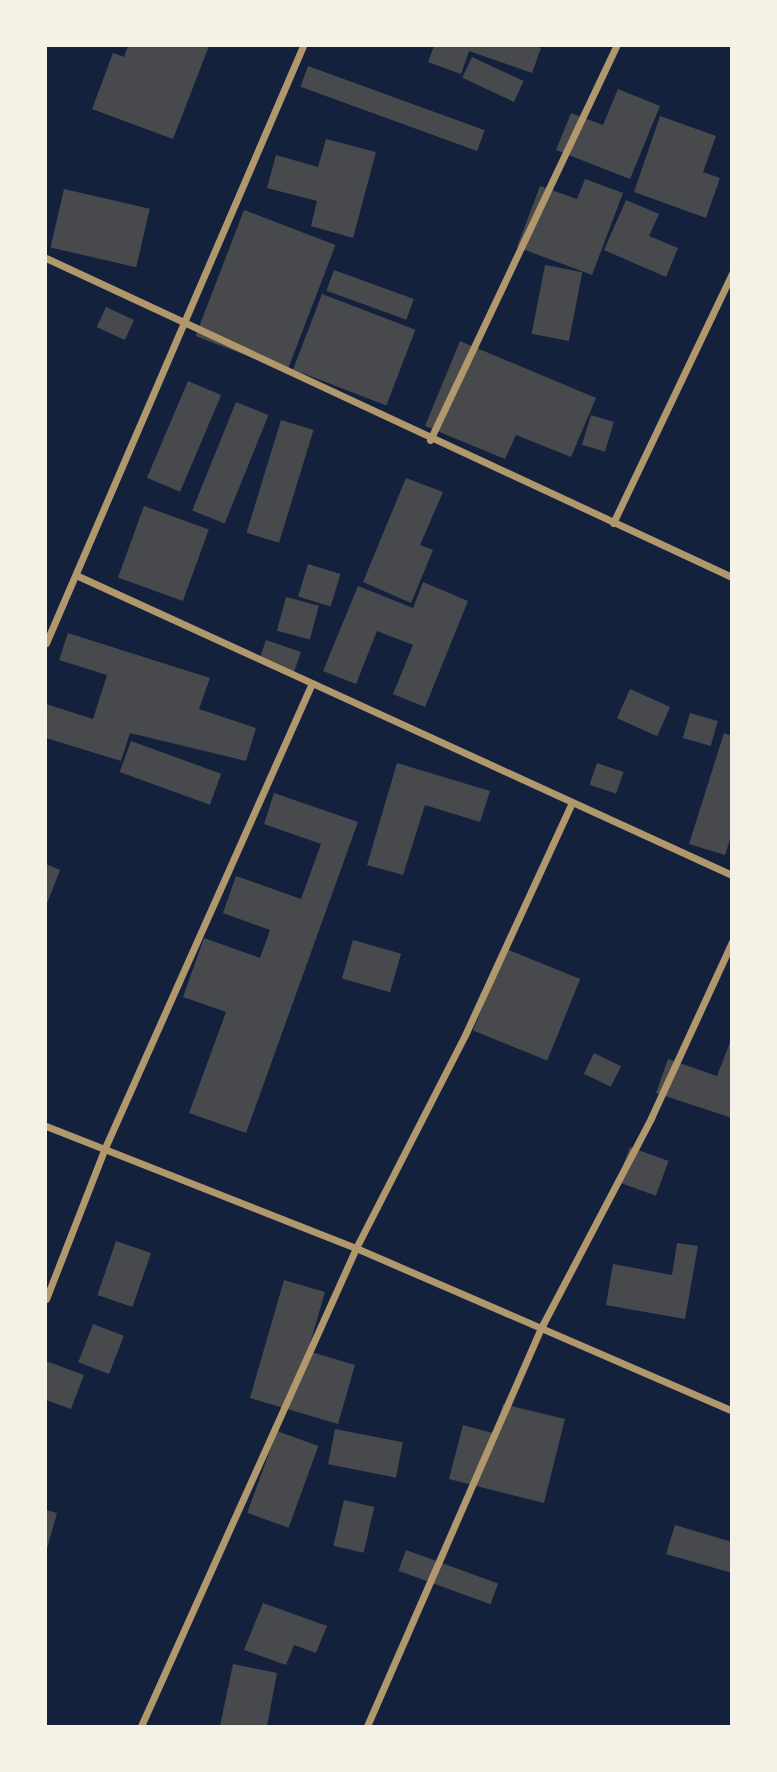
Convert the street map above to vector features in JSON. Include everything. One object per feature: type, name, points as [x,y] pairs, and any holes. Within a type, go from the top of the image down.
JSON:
[{"type":"street","points":[[46,643],[78,576],[303,46]]},
{"type":"street","points":[[430,440],[617,46]]},
{"type":"street","points":[[46,258],[187,320],[430,440],[732,577]]},
{"type":"street","points":[[613,523],[732,273]]},
{"type":"street","points":[[78,576],[732,875]]},
{"type":"street","points":[[46,1299],[104,1150],[312,683]]},
{"type":"street","points":[[141,1727],[356,1248],[465,1035],[572,802]]},
{"type":"street","points":[[367,1727],[542,1326],[651,1118],[732,942]]},
{"type":"street","points":[[46,1126],[356,1248],[542,1326],[732,1411]]},
{"type":"building","points":[[128,46],[209,46],[173,139],[92,109],[113,53],[124,57]]},
{"type":"building","points":[[434,46],[541,48],[532,73],[469,51],[461,74],[428,62]]},
{"type":"building","points":[[472,57],[524,81],[514,102],[462,78]]},
{"type":"building","points":[[308,66],[485,130],[477,151],[300,87]]},
{"type":"building","points":[[618,89],[660,106],[630,179],[556,150],[571,113],[603,125]]},
{"type":"building","points":[[660,116],[716,136],[703,172],[720,178],[706,218],[634,192]]},
{"type":"building","points":[[326,139],[376,152],[353,238],[311,226],[317,201],[267,188],[276,155],[318,167]]},
{"type":"building","points":[[585,179],[623,193],[592,275],[517,247],[540,186],[577,199]]},
{"type":"building","points":[[64,189],[150,209],[136,267],[51,247]]},
{"type":"building","points":[[626,200],[659,214],[649,236],[678,248],[666,277],[604,250]]},
{"type":"building","points":[[244,210],[335,245],[287,371],[196,336]]},
{"type":"building","points":[[545,265],[582,272],[569,341],[532,334]]},
{"type":"building","points":[[334,270],[414,299],[406,320],[326,291]]},
{"type":"building","points":[[322,294],[415,330],[386,405],[293,370]]},
{"type":"building","points":[[106,307],[134,320],[125,340],[97,327]]},
{"type":"building","points":[[460,341],[596,398],[571,457],[516,435],[505,459],[425,426]]},
{"type":"building","points":[[188,381],[221,395],[180,492],[147,478]]},
{"type":"building","points":[[236,402],[268,415],[225,524],[192,510]]},
{"type":"building","points":[[591,415],[614,422],[605,452],[582,445]]},
{"type":"building","points":[[281,420],[314,430],[279,543],[247,533]]},
{"type":"building","points":[[406,478],[443,492],[420,545],[433,550],[411,603],[363,582]]},
{"type":"building","points":[[144,506],[209,530],[183,601],[118,577]]},
{"type":"building","points":[[308,564],[341,574],[331,606],[298,597]]},
{"type":"building","points":[[423,582],[468,601],[425,707],[393,694],[413,645],[377,631],[356,684],[323,671],[358,586],[413,608]]},
{"type":"building","points":[[286,597],[319,606],[310,640],[277,631]]},
{"type":"building","points":[[68,633],[210,678],[199,709],[256,728],[246,761],[130,733],[121,761],[46,738],[46,704],[93,719],[107,675],[59,660]]},
{"type":"building","points":[[266,640],[301,652],[294,673],[259,661]]},
{"type":"building","points":[[630,689],[670,707],[657,736],[617,718]]},
{"type":"building","points":[[690,713],[718,721],[711,746],[683,738]]},
{"type":"building","points":[[724,733],[732,736],[732,833],[725,855],[689,844]]},
{"type":"building","points":[[131,741],[221,774],[210,805],[120,772]]},
{"type":"building","points":[[397,763],[490,791],[480,822],[425,805],[403,875],[367,865]]},
{"type":"building","points":[[597,763],[623,772],[616,794],[590,785]]},
{"type":"building","points":[[274,793],[358,822],[246,1133],[189,1113],[226,1012],[183,997],[204,938],[260,958],[270,930],[223,913],[236,876],[301,899],[321,844],[264,824]]},
{"type":"building","points":[[46,864],[60,870],[46,906]]},
{"type":"building","points":[[353,940],[401,954],[390,992],[342,978]]},
{"type":"building","points":[[506,949],[580,979],[547,1061],[473,1031]]},
{"type":"building","points":[[732,1037],[732,1118],[656,1093],[668,1059],[717,1076]]},
{"type":"building","points":[[594,1053],[621,1066],[611,1087],[584,1074]]},
{"type":"building","points":[[630,1147],[669,1161],[656,1196],[617,1182]]},
{"type":"building","points":[[116,1241],[151,1253],[132,1307],[97,1295]]},
{"type":"building","points":[[677,1243],[698,1246],[685,1319],[606,1305],[613,1264],[672,1275]]},
{"type":"building","points":[[284,1280],[325,1292],[308,1351],[355,1365],[338,1424],[250,1398]]},
{"type":"building","points":[[93,1324],[124,1336],[109,1374],[78,1362]]},
{"type":"building","points":[[46,1361],[84,1375],[71,1409],[46,1400]]},
{"type":"building","points":[[503,1404],[565,1419],[544,1503],[449,1479],[463,1425],[496,1434]]},
{"type":"building","points":[[335,1429],[403,1442],[396,1478],[328,1464]]},
{"type":"building","points":[[277,1431],[318,1446],[289,1528],[247,1513]]},
{"type":"building","points":[[344,1500],[374,1507],[364,1553],[333,1546]]},
{"type":"building","points":[[46,1510],[57,1513],[46,1552]]},
{"type":"building","points":[[675,1525],[732,1542],[732,1573],[666,1554]]},
{"type":"building","points":[[406,1550],[498,1584],[491,1604],[398,1571]]},
{"type":"building","points":[[263,1603],[327,1626],[316,1653],[294,1645],[286,1665],[244,1650]]},
{"type":"building","points":[[233,1664],[277,1673],[267,1726],[220,1726]]}]
